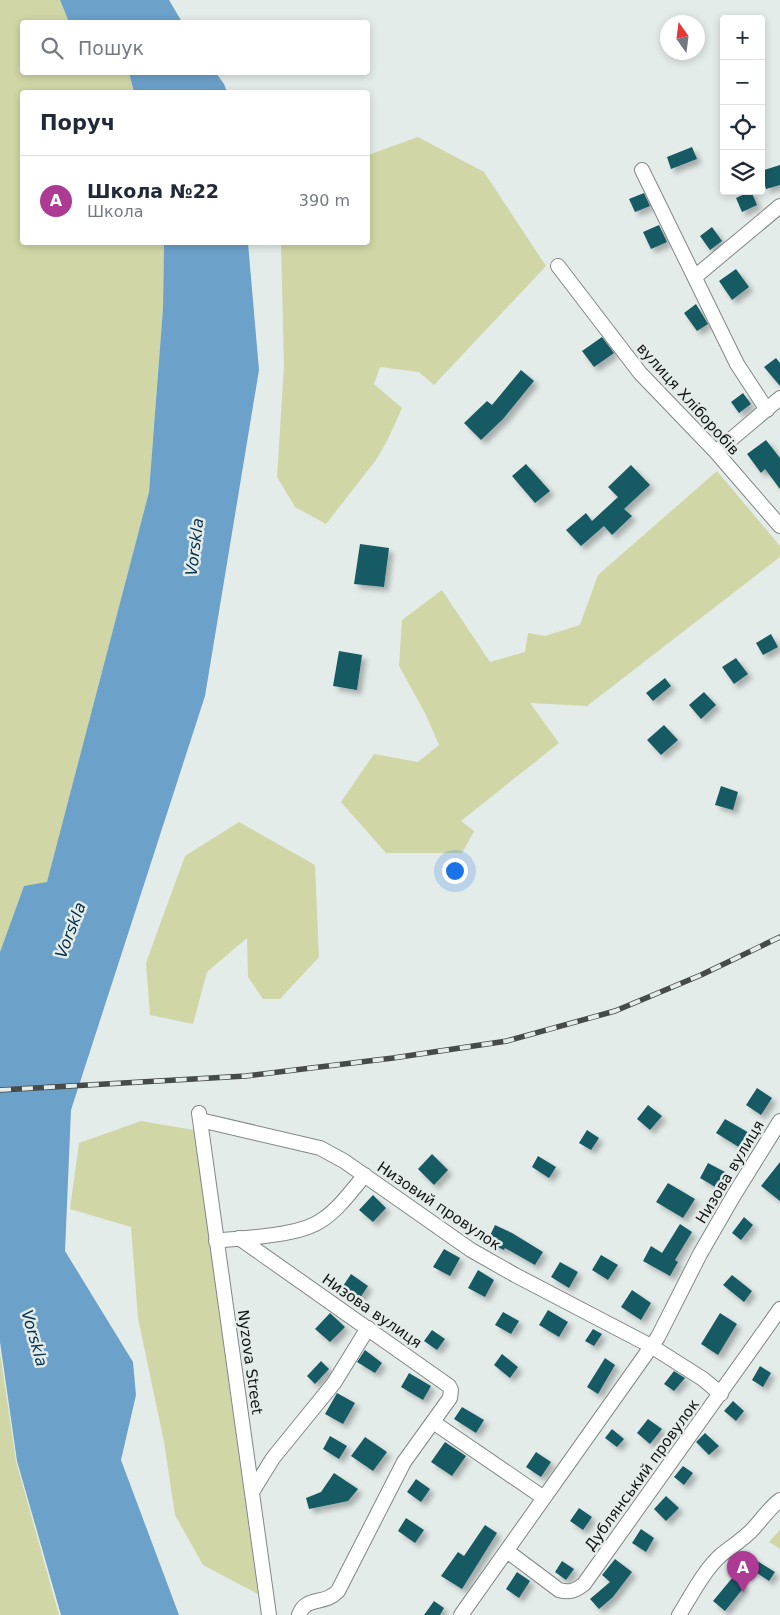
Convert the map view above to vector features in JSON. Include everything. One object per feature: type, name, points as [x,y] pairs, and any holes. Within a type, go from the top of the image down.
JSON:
[{"type":"street","points":[[642,170],[738,364],[767,410]]},
{"type":"street","points":[[696,276],[780,206]]},
{"type":"street","name":"вулиця Хліборобів","points":[[558,266],[640,373],[716,452],[780,526]]},
{"type":"street","points":[[716,452],[780,398]]},
{"type":"street","name":"Низовий провулок","points":[[199,1117],[320,1148],[344,1161],[471,1250],[651,1346]]},
{"type":"street","name":"Nyzova Street","points":[[199,1117],[269,1615]]},
{"type":"street","name":"Низова вулиця","points":[[461,1615],[658,1337],[700,1254],[780,1121]]},
{"type":"street","points":[[216,1241],[288,1232],[312,1226],[332,1212],[365,1176]]},
{"type":"street","name":"Низова вулиця","points":[[239,1238],[449,1386],[451,1390],[450,1398],[404,1462],[338,1590],[332,1597],[310,1602],[304,1606],[299,1615]]},
{"type":"street","name":"Дублянський провулок","points":[[507,1551],[559,1590],[568,1592],[580,1588],[780,1310]]},
{"type":"street","points":[[252,1492],[273,1458],[334,1383],[368,1328]]},
{"type":"street","points":[[651,1346],[704,1378],[721,1394]]},
{"type":"street","points":[[433,1422],[544,1498]]},
{"type":"street","points":[[679,1615],[720,1556],[741,1541],[770,1508],[780,1500]]},
{"type":"green space","points":[[0,0],[60,0],[68,20],[20,20],[20,75],[130,75],[133,90],[20,90],[20,245],[164,245],[163,308],[149,492],[47,883],[24,886],[0,952]]},
{"type":"green space","points":[[418,137],[484,172],[546,266],[434,385],[419,372],[380,367],[374,384],[402,408],[376,460],[326,524],[295,507],[277,477],[284,366],[281,245],[370,245],[370,154]]},
{"type":"green space","points":[[717,471],[780,546],[780,557],[587,706],[530,703],[559,743],[461,821],[474,831],[462,853],[386,853],[341,802],[374,754],[418,762],[439,745],[425,713],[399,666],[402,620],[442,590],[490,662],[525,652],[528,633],[545,636],[580,625],[598,575]]},
{"type":"green space","points":[[239,822],[315,865],[319,957],[280,999],[263,999],[248,977],[247,938],[207,972],[193,1024],[150,1015],[146,963],[185,856]]},
{"type":"green space","points":[[141,1121],[194,1130],[258,1594],[203,1565],[175,1515],[164,1442],[138,1318],[131,1227],[70,1209],[79,1143]]},
{"type":"green space","points":[[0,1352],[16,1461],[59,1615],[0,1615]]},
{"type":"green space","points":[[780,1530],[780,1549],[769,1542]]},
{"type":"water","points":[[60,0],[169,0],[181,20],[68,20]]},
{"type":"water","points":[[130,75],[217,75],[226,90],[133,90]]},
{"type":"water","name":"Vorskla","points":[[164,245],[248,245],[259,370],[205,696],[71,1110],[65,1251],[133,1362],[136,1395],[121,1460],[179,1615],[61,1615],[17,1461],[0,1342],[0,952],[24,886],[47,882],[149,492],[163,308]]},
{"type":"building","points":[[692,147],[697,159],[671,169],[667,157]]},
{"type":"building","points":[[780,165],[780,185],[766,189],[765,170]]},
{"type":"building","points":[[644,193],[650,206],[635,212],[629,199]]},
{"type":"building","points":[[742,195],[753,195],[757,205],[742,212],[736,198]]},
{"type":"building","points":[[659,225],[667,242],[651,249],[643,232]]},
{"type":"building","points":[[712,227],[722,241],[710,250],[700,236]]},
{"type":"building","points":[[736,269],[749,287],[732,300],[719,281]]},
{"type":"building","points":[[696,304],[708,324],[697,331],[684,313]]},
{"type":"building","points":[[602,337],[614,353],[594,367],[582,351]]},
{"type":"building","points":[[776,358],[780,363],[780,386],[764,367]]},
{"type":"building","points":[[521,370],[534,381],[503,419],[481,440],[464,423],[487,401],[492,405]]},
{"type":"building","points":[[743,393],[751,404],[739,413],[731,402]]},
{"type":"building","points":[[766,440],[780,458],[780,489],[765,469],[761,473],[747,454]]},
{"type":"building","points":[[526,464],[550,491],[535,503],[512,476]]},
{"type":"building","points":[[631,465],[650,485],[624,509],[632,516],[612,535],[604,526],[581,546],[566,530],[586,513],[592,521],[618,497],[608,487]]},
{"type":"building","points":[[360,544],[389,548],[384,587],[354,584]]},
{"type":"building","points":[[771,634],[778,647],[763,655],[756,643]]},
{"type":"building","points":[[339,651],[362,655],[357,690],[333,686]]},
{"type":"building","points":[[736,658],[748,674],[734,684],[722,667]]},
{"type":"building","points":[[665,678],[671,686],[653,701],[646,693]]},
{"type":"building","points":[[704,692],[716,705],[701,719],[689,705]]},
{"type":"building","points":[[664,725],[678,740],[661,755],[647,740]]},
{"type":"building","points":[[721,786],[738,792],[733,810],[715,805]]},
{"type":"building","points":[[757,1088],[772,1098],[761,1115],[746,1105]]},
{"type":"building","points":[[648,1105],[662,1116],[650,1130],[637,1119]]},
{"type":"building","points":[[725,1119],[751,1134],[742,1149],[716,1133]]},
{"type":"building","points":[[587,1130],[599,1138],[591,1150],[579,1143]]},
{"type":"building","points":[[432,1154],[448,1170],[434,1185],[418,1169]]},
{"type":"building","points":[[538,1156],[556,1167],[549,1178],[532,1167]]},
{"type":"building","points":[[780,1162],[780,1201],[761,1186]]},
{"type":"building","points":[[708,1163],[725,1172],[717,1188],[700,1178]]},
{"type":"building","points":[[668,1183],[695,1199],[683,1218],[656,1202]]},
{"type":"building","points":[[373,1195],[386,1208],[373,1222],[359,1210]]},
{"type":"building","points":[[744,1217],[753,1225],[741,1240],[732,1233]]},
{"type":"building","points":[[680,1224],[692,1232],[675,1260],[678,1262],[670,1276],[643,1261],[651,1246],[662,1253]]},
{"type":"building","points":[[495,1225],[543,1252],[535,1265],[505,1248],[504,1250],[487,1242]]},
{"type":"building","points":[[444,1249],[460,1258],[450,1276],[433,1267]]},
{"type":"building","points":[[601,1255],[618,1265],[608,1280],[592,1270]]},
{"type":"building","points":[[560,1262],[578,1272],[569,1288],[551,1277]]},
{"type":"building","points":[[478,1270],[494,1280],[485,1297],[468,1288]]},
{"type":"building","points":[[351,1274],[368,1286],[358,1301],[341,1289]]},
{"type":"building","points":[[732,1275],[752,1291],[744,1302],[723,1285]]},
{"type":"building","points":[[632,1290],[651,1303],[641,1320],[621,1307]]},
{"type":"building","points":[[548,1310],[568,1322],[559,1337],[539,1325]]},
{"type":"building","points":[[503,1312],[519,1321],[511,1334],[495,1325]]},
{"type":"building","points":[[330,1313],[345,1327],[330,1342],[315,1329]]},
{"type":"building","points":[[720,1313],[737,1324],[718,1355],[701,1344]]},
{"type":"building","points":[[593,1329],[602,1334],[594,1346],[585,1341]]},
{"type":"building","points":[[432,1330],[445,1339],[437,1350],[424,1341]]},
{"type":"building","points":[[365,1350],[382,1363],[375,1373],[357,1362]]},
{"type":"building","points":[[502,1354],[518,1367],[510,1378],[494,1365]]},
{"type":"building","points":[[605,1358],[615,1365],[598,1394],[587,1387]]},
{"type":"building","points":[[321,1361],[329,1369],[315,1384],[307,1376]]},
{"type":"building","points":[[760,1366],[771,1373],[763,1387],[752,1380]]},
{"type":"building","points":[[674,1371],[685,1378],[674,1391],[664,1384]]},
{"type":"building","points":[[409,1373],[431,1386],[423,1400],[401,1387]]},
{"type":"building","points":[[337,1393],[355,1403],[343,1424],[325,1414]]},
{"type":"building","points":[[733,1401],[744,1411],[736,1421],[724,1411]]},
{"type":"building","points":[[462,1407],[484,1420],[476,1433],[454,1419]]},
{"type":"building","points":[[648,1419],[662,1429],[650,1444],[637,1433]]},
{"type":"building","points":[[612,1429],[624,1439],[617,1447],[605,1438]]},
{"type":"building","points":[[705,1433],[719,1446],[709,1455],[696,1442]]},
{"type":"building","points":[[330,1436],[347,1446],[339,1459],[323,1449]]},
{"type":"building","points":[[365,1437],[387,1452],[373,1471],[351,1456]]},
{"type":"building","points":[[445,1442],[466,1456],[452,1476],[431,1462]]},
{"type":"building","points":[[536,1452],[551,1462],[541,1477],[526,1467]]},
{"type":"building","points":[[683,1466],[693,1473],[684,1485],[674,1477]]},
{"type":"building","points":[[334,1473],[358,1489],[348,1501],[309,1509],[306,1498],[321,1492]]},
{"type":"building","points":[[416,1479],[430,1489],[421,1502],[407,1492]]},
{"type":"building","points":[[666,1496],[679,1508],[666,1521],[654,1509]]},
{"type":"building","points":[[579,1508],[592,1517],[583,1530],[570,1521]]},
{"type":"building","points":[[406,1518],[424,1530],[415,1543],[398,1531]]},
{"type":"building","points":[[485,1525],[497,1533],[462,1589],[441,1576],[458,1552],[464,1556]]},
{"type":"building","points":[[641,1529],[654,1538],[646,1552],[632,1543]]},
{"type":"building","points":[[615,1559],[632,1572],[613,1597],[599,1609],[590,1599],[610,1582],[602,1575]]},
{"type":"building","points":[[754,1559],[775,1572],[769,1581],[748,1567]]},
{"type":"building","points":[[562,1561],[574,1569],[566,1580],[555,1572]]},
{"type":"building","points":[[517,1572],[530,1581],[519,1598],[506,1589]]},
{"type":"building","points":[[733,1577],[745,1586],[725,1611],[713,1601]]},
{"type":"building","points":[[434,1601],[444,1608],[440,1615],[424,1615]]},
{"type":"railway","points":[[0,1090],[246,1076],[393,1058],[507,1041],[615,1011],[701,975],[780,937]]},
{"type":"place","name":"Школа №22","points":[[743,1592]]}]
